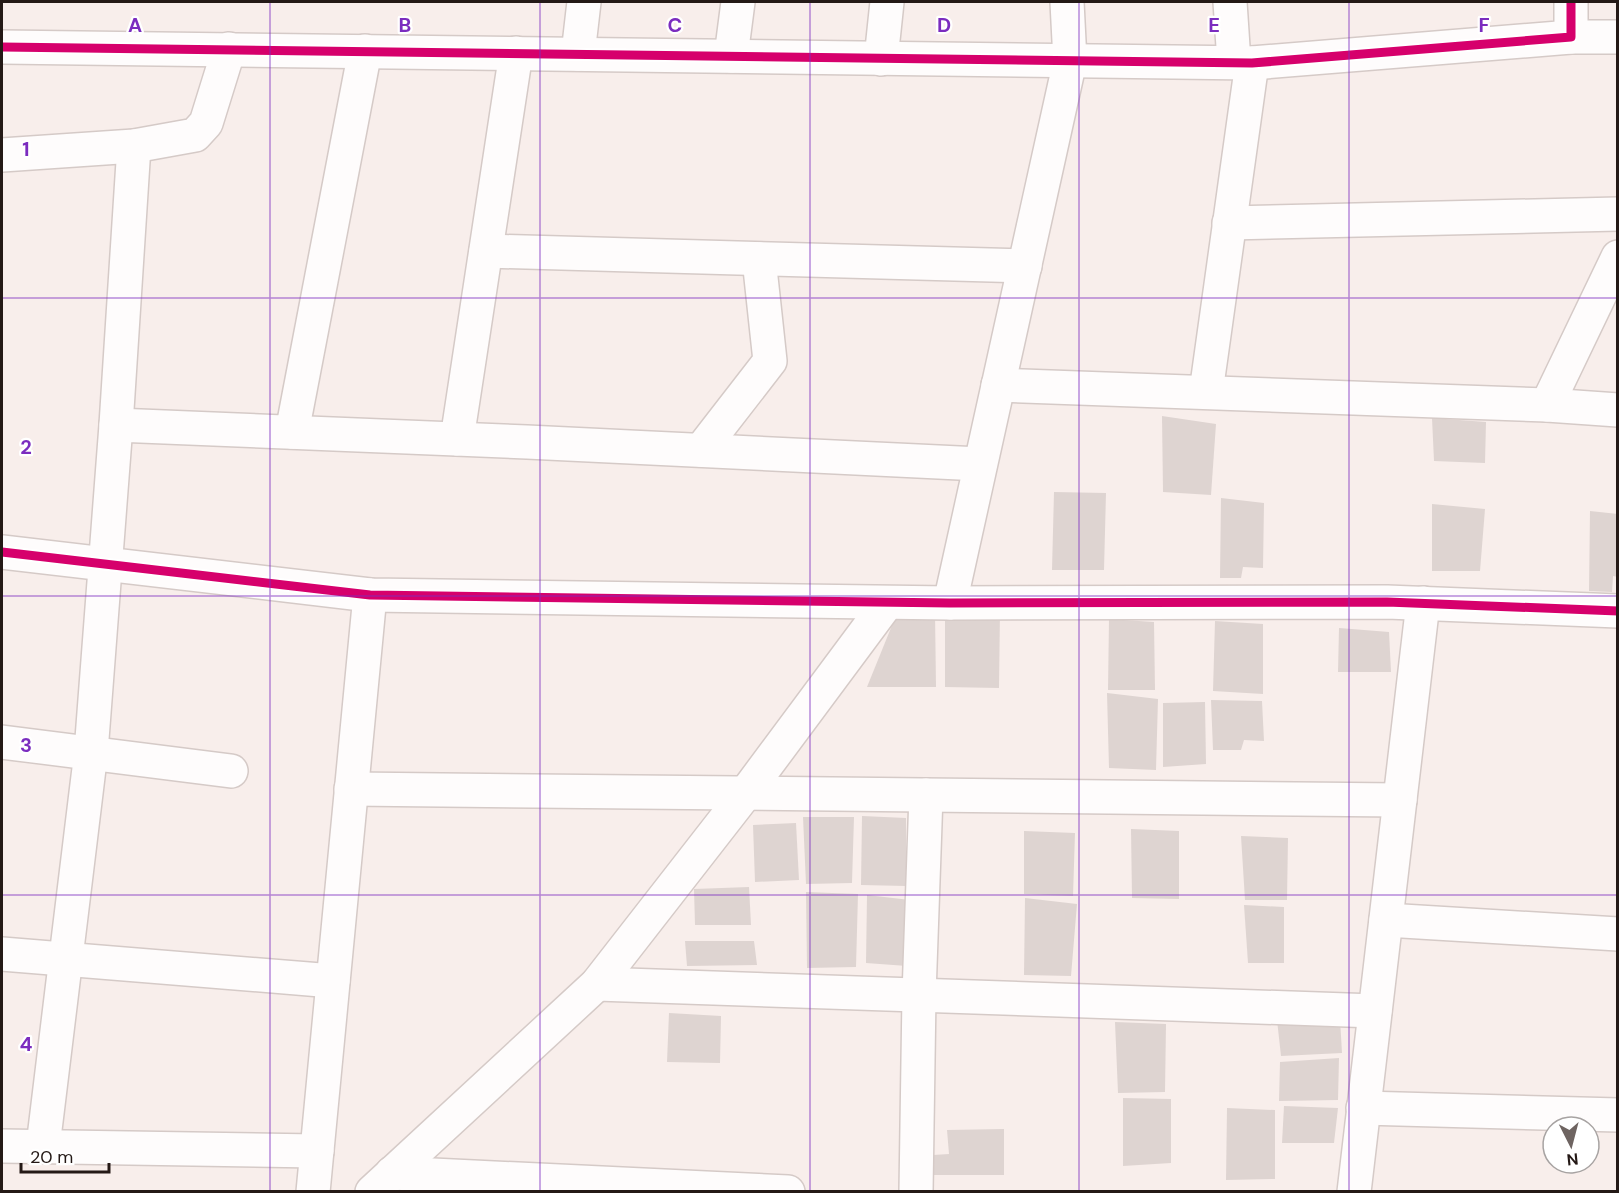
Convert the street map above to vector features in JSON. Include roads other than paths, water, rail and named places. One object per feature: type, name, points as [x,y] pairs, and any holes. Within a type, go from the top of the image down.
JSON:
[{"type":"street","points":[[578,54],[584,2]]},
{"type":"street","points":[[731,56],[738,2]]},
{"type":"street","points":[[881,59],[887,2]]},
{"type":"street","points":[[950,603],[1070,61],[1067,2]]},
{"type":"street","points":[[1206,392],[1229,223],[1243,63],[1230,2]]},
{"type":"street","points":[[1571,2],[1571,37]]},
{"type":"street","points":[[2,47],[1243,63],[1571,37],[1617,37]]},
{"type":"street","points":[[2,154],[134,146],[195,135],[206,123],[229,49]]},
{"type":"street","points":[[292,432],[365,51]]},
{"type":"street","points":[[457,439],[516,53]]},
{"type":"street","points":[[43,1146],[91,752],[107,564],[134,146]]},
{"type":"street","points":[[1229,223],[1617,214]]},
{"type":"street","points":[[486,251],[1025,266]]},
{"type":"street","points":[[1547,405],[1617,257]]},
{"type":"street","points":[[701,450],[770,362],[759,259]]},
{"type":"street","points":[[998,385],[1547,405],[1617,410]]},
{"type":"street","points":[[116,425],[980,464]]},
{"type":"street","points":[[2,552],[370,595],[887,603],[1423,603],[1617,611]]},
{"type":"street","points":[[313,1191],[370,595]]},
{"type":"street","points":[[382,1182],[597,984],[745,794],[887,603]]},
{"type":"street","points":[[1354,1191],[1423,603]]},
{"type":"street","points":[[2,742],[231,771]]},
{"type":"street","points":[[351,789],[1400,800]]},
{"type":"street","points":[[916,1191],[919,995],[926,795]]},
{"type":"street","points":[[1386,920],[1617,934]]},
{"type":"street","points":[[2,954],[333,981]]},
{"type":"street","points":[[597,984],[1375,1011]]},
{"type":"street","points":[[1364,1108],[1617,1115]]},
{"type":"street","points":[[2,1146],[317,1151]]},
{"type":"street","points":[[382,1182],[788,1191]]}]
